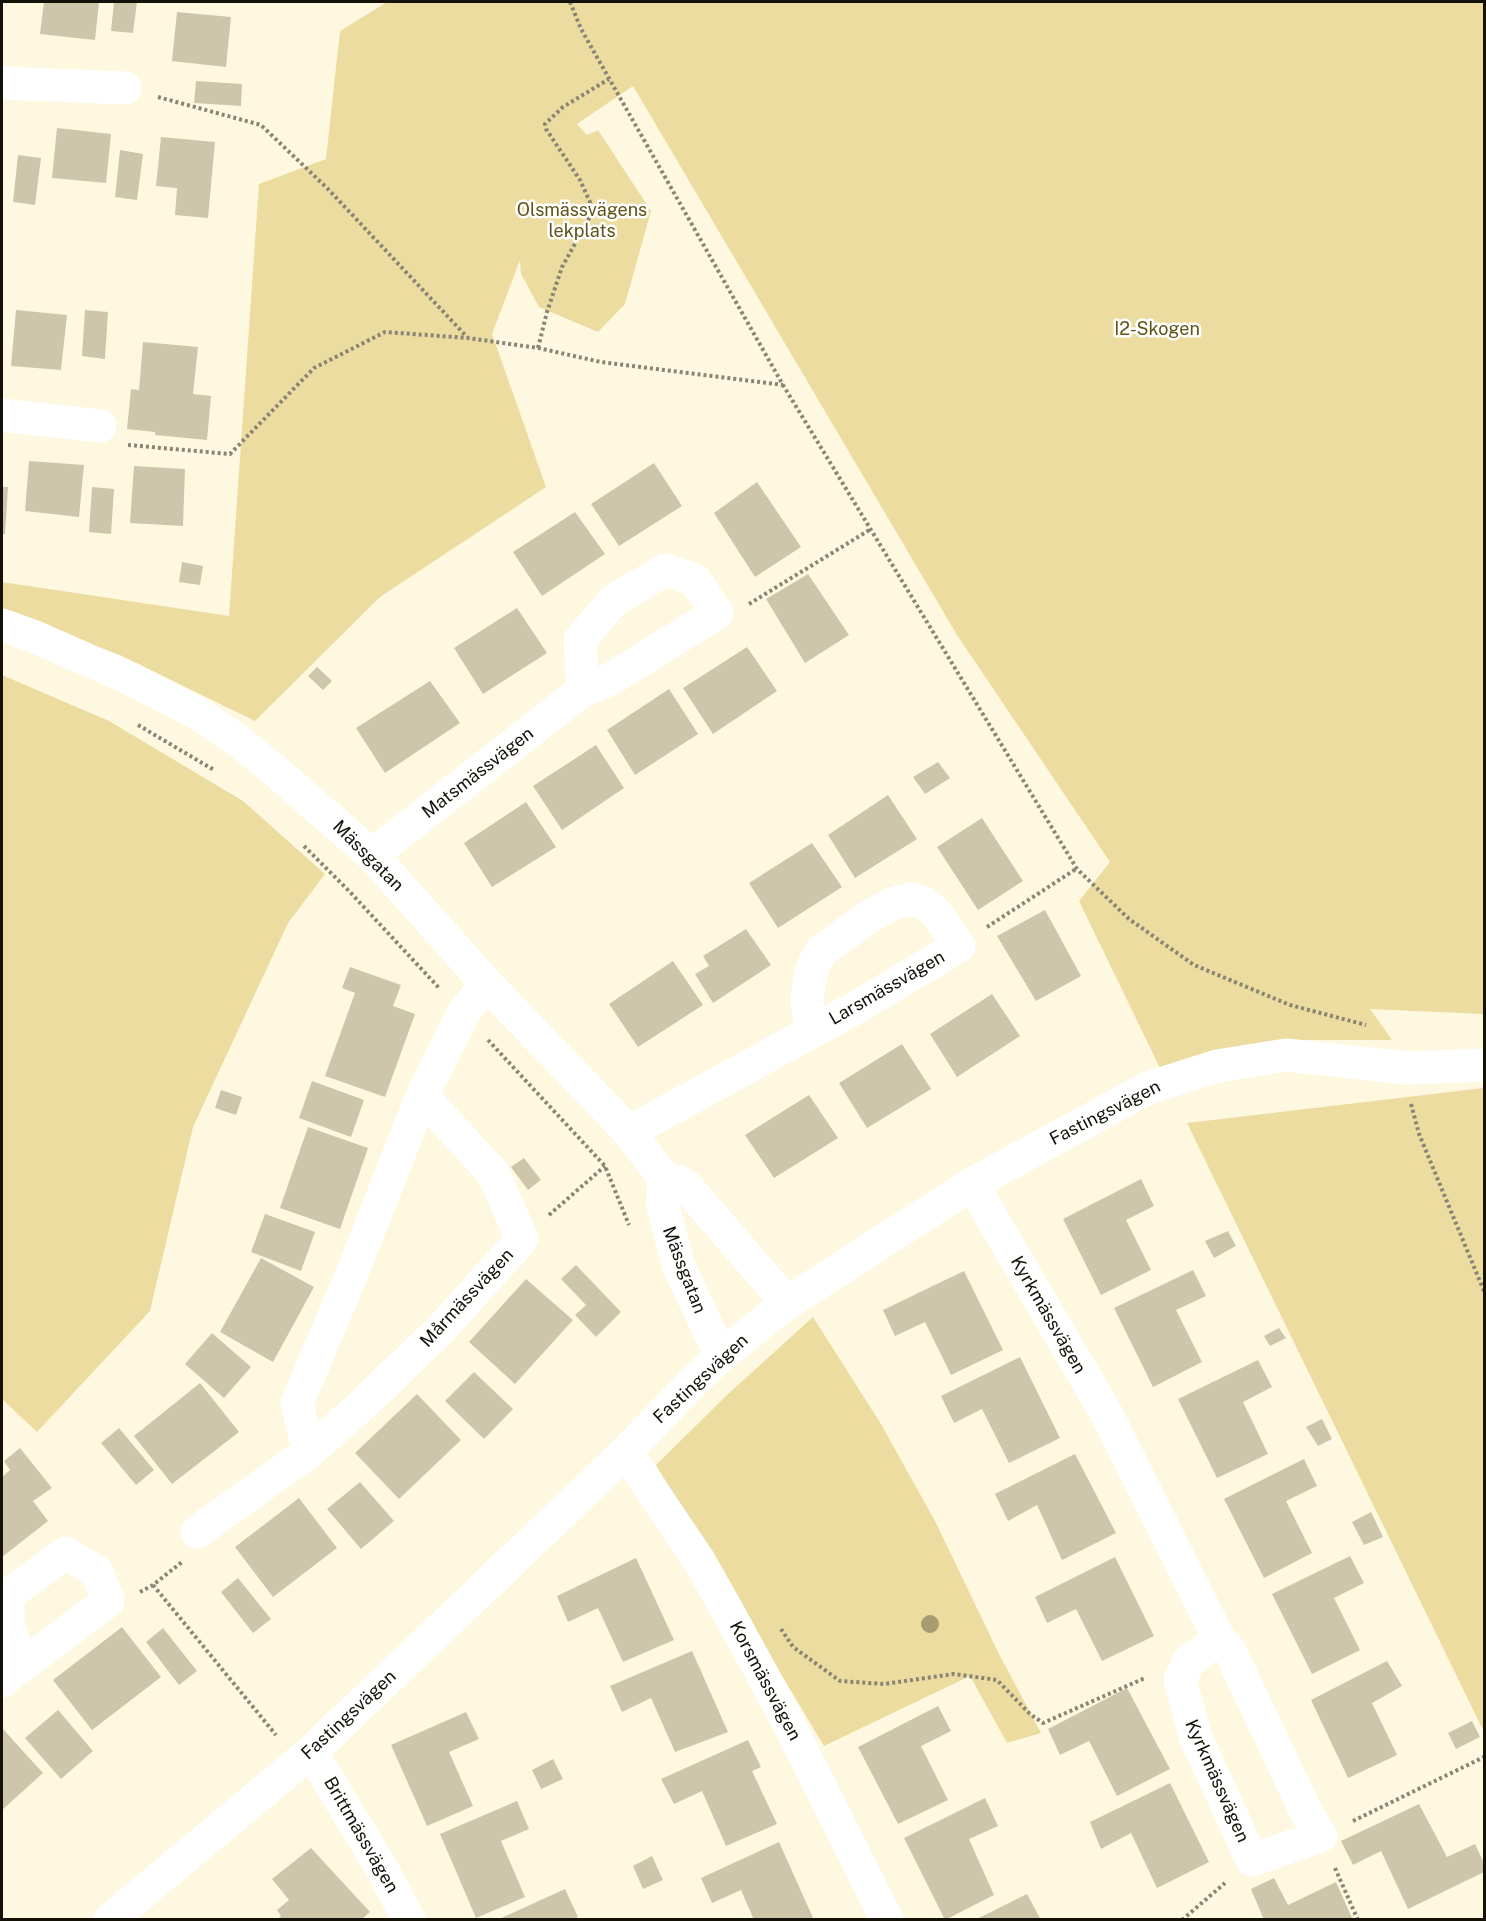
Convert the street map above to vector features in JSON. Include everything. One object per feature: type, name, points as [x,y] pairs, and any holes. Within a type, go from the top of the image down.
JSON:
[{"type":"street","points":[[2,83],[124,88]]},
{"type":"street","points":[[2,415],[100,426]]},
{"type":"street","points":[[583,690],[580,640],[614,600],[666,570],[695,580],[717,613]]},
{"type":"street","name":"Matsmässvägen","points":[[372,855],[583,690],[609,680],[717,613]]},
{"type":"street","name":"Mässgatan","points":[[2,625],[88,660],[197,713],[237,740],[273,769],[372,855],[486,983],[633,1137],[665,1179],[677,1181],[687,1187],[787,1303]]},
{"type":"street","name":"Larsmässvägen","points":[[633,1137],[959,946],[937,914],[925,903],[911,899],[892,904],[869,917],[822,951],[814,963],[810,977],[807,999],[811,1031]]},
{"type":"street","points":[[309,1452],[297,1403],[351,1276],[422,1096],[463,1014],[486,983]]},
{"type":"street","name":"Fastingsvägen","points":[[110,1920],[304,1757],[626,1452],[721,1356],[787,1303],[972,1184],[1148,1088],[1217,1066],[1286,1055],[1408,1068],[1485,1065]]},
{"type":"street","name":"Mårmässvägen","points":[[197,1532],[309,1452],[360,1407],[442,1327],[522,1239],[493,1173],[422,1096]]},
{"type":"street","name":"Mässgatan","points":[[665,1179],[662,1202],[678,1265],[721,1356]]},
{"type":"street","name":"Kyrkmässvägen","points":[[972,1184],[1106,1413],[1219,1639],[1230,1651],[1307,1814],[1320,1836],[1252,1860],[1196,1738],[1180,1680]]},
{"type":"street","name":"Korsmässvägen","points":[[626,1452],[700,1562],[785,1716],[887,1920]]},
{"type":"street","points":[[66,1553],[97,1572],[108,1600],[11,1673],[8,1595],[66,1553]]},
{"type":"street","points":[[1180,1680],[1189,1661],[1219,1639]]},
{"type":"street","name":"Brittmässvägen","points":[[304,1757],[381,1867],[409,1920]]},
{"type":"path","points":[[570,2],[581,29],[783,385],[1077,869],[1129,919],[1194,965],[1290,1005],[1367,1026]]},
{"type":"path","points":[[538,348],[562,267],[591,215],[590,202],[580,180],[546,129],[545,123],[563,107],[609,79]]},
{"type":"path","points":[[124,88],[261,124],[328,189],[468,338]]},
{"type":"path","points":[[100,426],[126,445],[230,454],[314,368],[385,332],[468,338],[538,348],[601,362],[783,385]]},
{"type":"path","points":[[717,613],[737,611],[871,529]]},
{"type":"path","points":[[133,723],[220,774]]},
{"type":"path","points":[[299,841],[349,891],[604,1166],[631,1231]]},
{"type":"path","points":[[959,946],[1077,869]]},
{"type":"path","points":[[1408,1068],[1409,1093],[1419,1134],[1485,1291]]},
{"type":"path","points":[[522,1239],[633,1137]]},
{"type":"path","points":[[108,1600],[131,1597],[153,1585],[199,1548],[197,1532]]},
{"type":"path","points":[[153,1585],[304,1757]]},
{"type":"path","points":[[774,1620],[793,1647],[840,1681],[884,1684],[954,1674],[997,1680],[1030,1714],[1043,1722],[1155,1673],[1180,1680]]},
{"type":"path","points":[[1358,1920],[1320,1836],[1485,1757]]},
{"type":"path","points":[[1182,1920],[1252,1860]]},
{"type":"green space","name":"I2-Skogen","points":[[387,2],[1484,2],[1484,1014],[1370,1009],[1392,1040],[1284,1040],[1160,1068],[1079,901],[1110,862],[957,635],[633,86],[577,124],[587,135],[598,130],[651,211],[625,304],[598,332],[539,307],[521,274],[520,260],[492,334],[546,487],[380,597],[255,721],[120,655],[2,612],[2,582],[229,616],[259,184],[326,159],[340,31]]},
{"type":"green space","points":[[2,675],[109,721],[243,801],[325,874],[288,923],[193,1127],[150,1311],[37,1432],[2,1399]]},
{"type":"green space","points":[[1484,1088],[1484,1732],[1187,1123]]},
{"type":"green space","points":[[813,1317],[881,1424],[935,1521],[999,1654],[1041,1733],[1007,1743],[970,1676],[824,1746],[656,1465],[727,1395]]},
{"type":"building","points":[[44,2],[99,2],[95,40],[40,34]]},
{"type":"building","points":[[114,2],[137,2],[133,33],[111,31]]},
{"type":"building","points":[[177,12],[231,17],[226,67],[172,61]]},
{"type":"building","points":[[196,81],[242,84],[241,106],[194,103]]},
{"type":"building","points":[[57,128],[111,134],[106,183],[52,178]]},
{"type":"building","points":[[161,137],[215,142],[208,218],[175,215],[177,188],[156,186]]},
{"type":"building","points":[[120,150],[143,154],[137,200],[115,197]]},
{"type":"building","points":[[18,155],[41,158],[35,205],[13,202]]},
{"type":"building","points":[[16,310],[67,315],[61,370],[11,366]]},
{"type":"building","points":[[85,310],[108,312],[105,359],[82,356]]},
{"type":"building","points":[[143,342],[198,347],[193,394],[211,396],[207,440],[155,435],[155,432],[127,429],[131,389],[139,390]]},
{"type":"building","points":[[29,461],[84,465],[79,517],[25,511]]},
{"type":"building","points":[[654,463],[682,506],[619,546],[591,504]]},
{"type":"building","points":[[134,466],[185,469],[183,526],[130,523]]},
{"type":"building","points":[[757,482],[801,547],[755,577],[714,513]]},
{"type":"building","points":[[2,487],[8,487],[5,534],[2,534]]},
{"type":"building","points":[[92,487],[114,489],[111,534],[89,532]]},
{"type":"building","points":[[575,512],[605,554],[542,596],[513,552]]},
{"type":"building","points":[[182,562],[203,566],[200,585],[179,582]]},
{"type":"building","points":[[808,574],[849,635],[805,663],[766,599]]},
{"type":"building","points":[[517,608],[547,653],[483,694],[454,648]]},
{"type":"building","points":[[747,647],[777,691],[713,734],[683,688]]},
{"type":"building","points":[[317,667],[332,681],[323,690],[308,676]]},
{"type":"building","points":[[430,681],[460,723],[385,773],[356,728]]},
{"type":"building","points":[[669,689],[698,734],[635,775],[607,730]]},
{"type":"building","points":[[596,745],[624,788],[562,830],[533,786]]},
{"type":"building","points":[[938,762],[950,778],[925,794],[913,777]]},
{"type":"building","points":[[888,795],[917,839],[855,878],[828,835]]},
{"type":"building","points":[[526,802],[556,847],[492,887],[464,843]]},
{"type":"building","points":[[982,818],[1023,881],[978,910],[937,847]]},
{"type":"building","points":[[812,843],[842,887],[778,928],[749,883]]},
{"type":"building","points":[[1045,910],[1081,976],[1036,1001],[997,936]]},
{"type":"building","points":[[746,929],[771,965],[713,1003],[695,974],[709,966],[703,956]]},
{"type":"building","points":[[673,961],[703,1005],[638,1047],[609,1004]]},
{"type":"building","points":[[350,967],[401,985],[393,1006],[415,1014],[385,1097],[325,1076],[355,993],[342,988]]},
{"type":"building","points":[[992,994],[1020,1036],[957,1077],[930,1034]]},
{"type":"building","points":[[902,1044],[931,1089],[867,1128],[839,1083]]},
{"type":"building","points":[[312,1081],[364,1100],[351,1137],[299,1118]]},
{"type":"building","points":[[221,1090],[242,1097],[236,1115],[215,1108]]},
{"type":"building","points":[[809,1095],[838,1138],[774,1178],[745,1135]]},
{"type":"building","points":[[308,1127],[368,1148],[340,1229],[280,1208]]},
{"type":"building","points":[[524,1158],[541,1180],[528,1190],[511,1167]]},
{"type":"building","points":[[1141,1179],[1154,1206],[1126,1220],[1151,1270],[1101,1295],[1063,1219]]},
{"type":"building","points":[[265,1214],[315,1232],[301,1271],[251,1252]]},
{"type":"building","points":[[1228,1231],[1236,1246],[1214,1258],[1205,1241]]},
{"type":"building","points":[[261,1258],[314,1287],[273,1362],[220,1332]]},
{"type":"building","points":[[576,1265],[621,1312],[596,1337],[575,1315],[586,1305],[561,1279]]},
{"type":"building","points":[[1193,1270],[1206,1296],[1176,1310],[1202,1362],[1153,1387],[1114,1308]]},
{"type":"building","points":[[964,1271],[1003,1350],[951,1375],[925,1322],[895,1336],[883,1310]]},
{"type":"building","points":[[526,1279],[573,1320],[515,1384],[469,1342]]},
{"type":"building","points":[[1279,1328],[1286,1338],[1270,1346],[1264,1336]]},
{"type":"building","points":[[212,1333],[251,1367],[224,1398],[185,1364]]},
{"type":"building","points":[[1020,1357],[1060,1438],[1009,1463],[982,1409],[954,1423],[941,1396]]},
{"type":"building","points":[[1258,1360],[1272,1387],[1243,1402],[1268,1454],[1217,1478],[1178,1399]]},
{"type":"building","points":[[474,1372],[513,1409],[484,1439],[445,1401]]},
{"type":"building","points":[[200,1383],[239,1432],[172,1484],[134,1436]]},
{"type":"building","points":[[417,1394],[461,1440],[399,1499],[355,1453]]},
{"type":"building","points":[[1322,1419],[1332,1439],[1318,1446],[1306,1427]]},
{"type":"building","points":[[119,1428],[154,1470],[136,1485],[101,1443]]},
{"type":"building","points":[[20,1448],[52,1488],[33,1501],[48,1521],[2,1557],[2,1477],[10,1470],[4,1461]]},
{"type":"building","points":[[1075,1454],[1116,1533],[1062,1560],[1037,1505],[1008,1521],[995,1494]]},
{"type":"building","points":[[1304,1459],[1317,1486],[1286,1501],[1312,1553],[1264,1578],[1224,1499]]},
{"type":"building","points":[[360,1482],[394,1521],[361,1549],[327,1509]]},
{"type":"building","points":[[299,1498],[337,1548],[273,1597],[235,1547]]},
{"type":"building","points":[[1371,1512],[1383,1537],[1364,1545],[1352,1522]]},
{"type":"building","points":[[1350,1556],[1364,1583],[1334,1598],[1360,1650],[1312,1674],[1272,1594]]},
{"type":"building","points":[[1115,1557],[1154,1636],[1102,1661],[1076,1609],[1047,1623],[1035,1597]]},
{"type":"building","points":[[636,1558],[674,1640],[623,1662],[598,1608],[568,1622],[557,1596]]},
{"type":"building","points":[[238,1578],[271,1619],[253,1633],[221,1592]]},
{"type":"building","points":[[122,1627],[161,1677],[92,1730],[53,1680]]},
{"type":"building","points":[[163,1628],[197,1671],[179,1685],[146,1642]]},
{"type":"building","points":[[692,1651],[728,1732],[675,1752],[651,1698],[622,1712],[610,1686]]},
{"type":"building","points":[[1387,1661],[1402,1686],[1372,1703],[1397,1755],[1348,1778],[1311,1700]]},
{"type":"building","points":[[1127,1688],[1170,1769],[1117,1796],[1089,1741],[1060,1755],[1048,1729]]},
{"type":"building","points":[[938,1706],[951,1731],[921,1746],[948,1800],[898,1824],[858,1747]]},
{"type":"building","points":[[58,1710],[93,1751],[61,1779],[25,1738]]},
{"type":"building","points":[[466,1712],[479,1739],[449,1752],[473,1806],[427,1826],[391,1745]]},
{"type":"building","points":[[1472,1721],[1480,1737],[1456,1749],[1448,1733]]},
{"type":"building","points":[[2,1728],[43,1773],[2,1810]]},
{"type":"building","points":[[748,1740],[761,1767],[752,1771],[777,1824],[726,1846],[702,1791],[674,1804],[661,1779]]},
{"type":"building","points":[[553,1759],[563,1779],[541,1789],[532,1770]]},
{"type":"building","points":[[1170,1783],[1209,1862],[1157,1888],[1131,1833],[1101,1849],[1090,1822]]},
{"type":"building","points":[[985,1798],[998,1826],[969,1839],[994,1895],[945,1920],[904,1838]]},
{"type":"building","points":[[517,1801],[529,1829],[501,1841],[525,1897],[476,1918],[440,1834]]},
{"type":"building","points":[[1419,1804],[1447,1857],[1475,1844],[1484,1863],[1484,1872],[1408,1909],[1381,1851],[1353,1865],[1341,1841]]},
{"type":"building","points":[[779,1842],[814,1920],[754,1920],[741,1890],[712,1903],[701,1878]]},
{"type":"building","points":[[311,1848],[370,1912],[361,1920],[277,1920],[281,1916],[277,1910],[289,1900],[272,1879]]},
{"type":"building","points":[[652,1856],[663,1880],[643,1889],[633,1866]]},
{"type":"building","points":[[1274,1878],[1288,1905],[1336,1882],[1353,1920],[1264,1920],[1251,1889]]},
{"type":"building","points":[[565,1889],[578,1917],[572,1920],[497,1920]]},
{"type":"building","points":[[1027,1894],[1041,1920],[975,1920]]},
{"type":"park label","name":"Olsmässvägens lekplats","points":[[582,220]]}]
